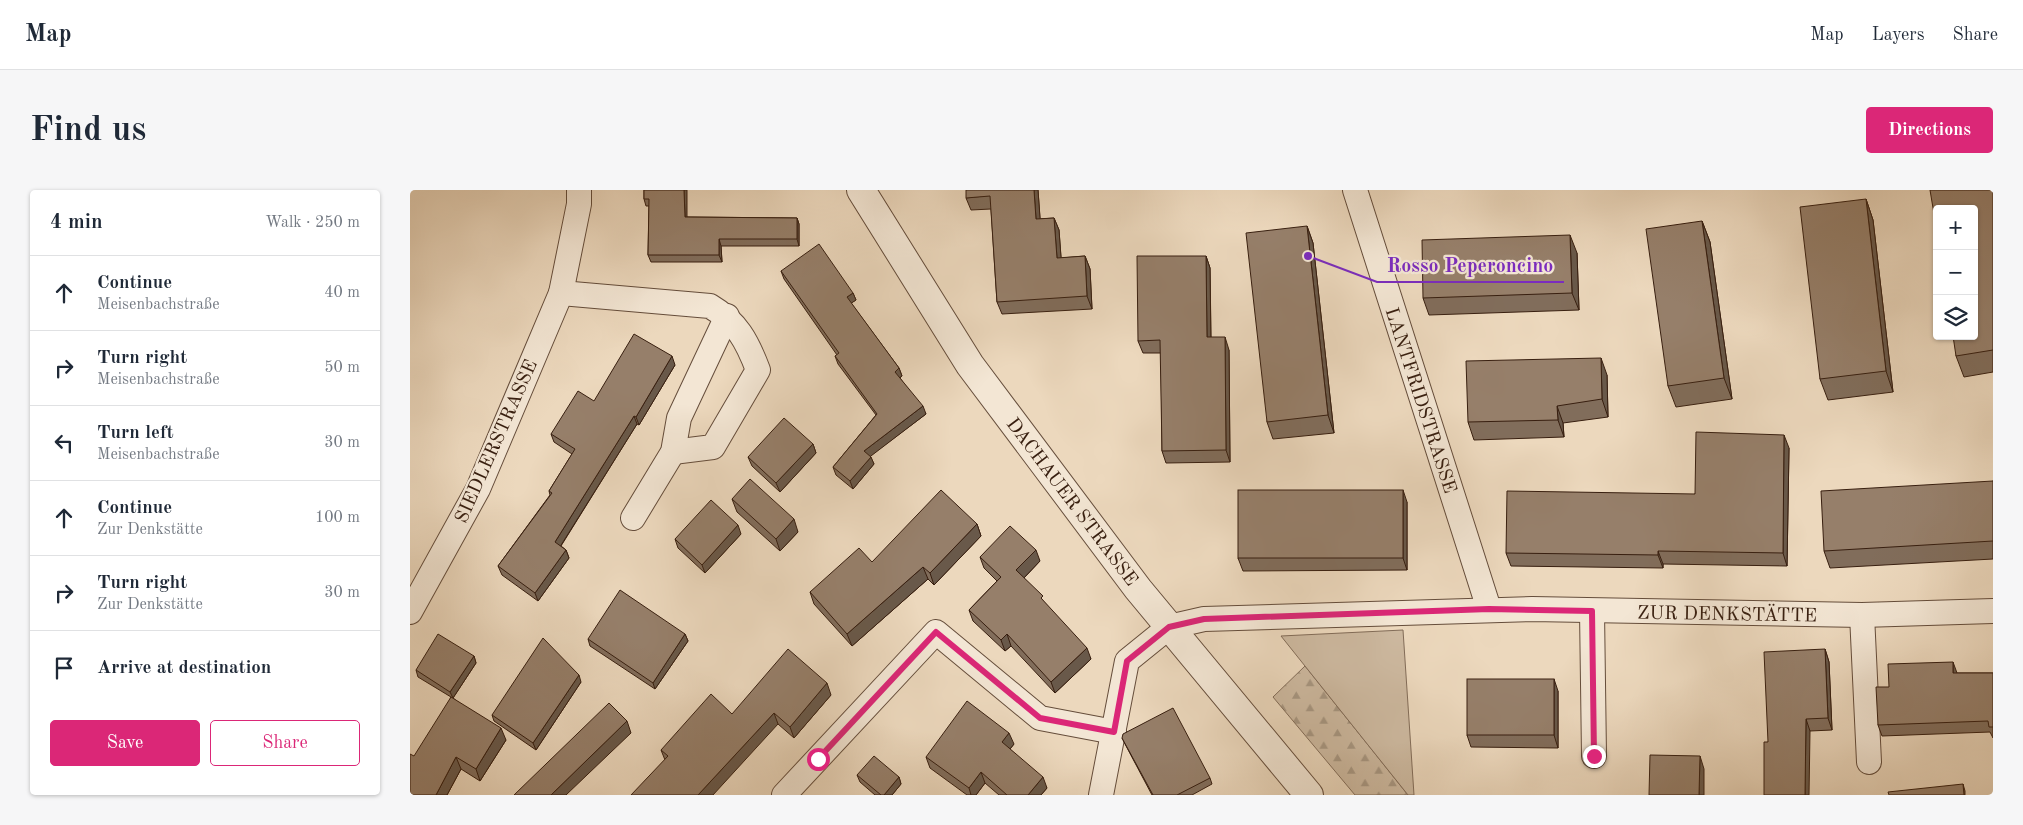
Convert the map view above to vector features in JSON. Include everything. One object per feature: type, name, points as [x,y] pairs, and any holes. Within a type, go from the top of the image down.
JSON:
[{"type":"street","name":"SIEDLERSTRASSE","points":[[410,612],[478,488],[561,293],[579,204],[579,190]]},
{"type":"street","name":"DACHAUER STRASSE","points":[[861,190],[970,365],[1169,627],[1309,795]]},
{"type":"street","name":"LANTFRIDSTRASSE","points":[[1355,190],[1489,609]]},
{"type":"street","points":[[561,293],[710,306],[727,316],[748,344],[758,370],[713,446],[673,452]]},
{"type":"street","points":[[633,518],[673,452],[679,418],[727,316]]},
{"type":"street","name":"ZUR DENKSTÄTTE","points":[[1169,627],[1204,619],[1489,609],[1862,616],[1993,611]]},
{"type":"street","points":[[1592,611],[1594,756]]},
{"type":"street","points":[[1862,616],[1869,762]]},
{"type":"street","points":[[1100,795],[1127,661],[1169,627]]},
{"type":"street","points":[[784,795],[936,632],[1040,718],[1114,732]]},
{"type":"green space","points":[[1403,630],[1414,795],[1408,795],[1281,636]]},
{"type":"green space","points":[[1305,666],[1408,795],[1355,795],[1273,697]]},
{"type":"building","points":[[644,190],[684,190],[685,217],[797,218],[797,239],[719,239],[719,255],[648,255],[649,199],[644,199]]},
{"type":"building","points":[[966,190],[1034,190],[1036,219],[1054,218],[1057,258],[1085,256],[1087,296],[997,302],[990,196],[966,198]]},
{"type":"building","points":[[1930,190],[1993,190],[1993,350],[1956,356],[1954,340],[1978,340],[1978,205],[1933,205],[1933,208]]},
{"type":"building","points":[[1866,199],[1886,371],[1820,379],[1800,207]]},
{"type":"building","points":[[1702,221],[1724,378],[1668,386],[1646,229]]},
{"type":"building","points":[[1307,226],[1328,415],[1267,422],[1246,233]]},
{"type":"building","points":[[1570,235],[1572,293],[1423,298],[1422,240]]},
{"type":"building","points":[[819,244],[853,293],[847,297],[899,368],[895,372],[923,406],[864,451],[871,457],[850,481],[833,467],[877,414],[835,356],[839,353],[781,271]]},
{"type":"building","points":[[1137,256],[1206,256],[1207,337],[1225,337],[1226,450],[1162,451],[1160,340],[1138,341]]},
{"type":"building","points":[[634,334],[672,356],[636,417],[634,416],[555,542],[566,550],[535,593],[498,566],[552,493],[549,491],[575,449],[551,434],[578,391],[594,401]]},
{"type":"building","points":[[1601,358],[1602,399],[1557,406],[1558,420],[1468,422],[1466,361]]},
{"type":"building","points":[[784,418],[813,444],[776,483],[748,457]]},
{"type":"building","points":[[1696,432],[1784,435],[1783,553],[1658,551],[1658,555],[1506,553],[1507,491],[1695,494]]},
{"type":"building","points":[[750,479],[794,519],[776,539],[732,499]]},
{"type":"building","points":[[1993,481],[1993,541],[1824,551],[1821,491]]},
{"type":"building","points":[[941,490],[977,524],[930,573],[923,567],[847,634],[810,592],[859,548],[872,562]]},
{"type":"building","points":[[1238,490],[1403,490],[1403,558],[1238,558]]},
{"type":"building","points":[[711,500],[738,525],[702,565],[675,539]]},
{"type":"building","points":[[1010,526],[1036,550],[1016,570],[1043,596],[1041,598],[1087,648],[1051,682],[1007,634],[1001,640],[969,610],[1001,577],[980,557]]},
{"type":"building","points":[[620,590],[685,634],[653,683],[588,639]]},
{"type":"building","points":[[438,634],[474,656],[450,692],[416,670]]},
{"type":"building","points":[[543,638],[579,675],[533,743],[492,715]]},
{"type":"building","points":[[788,649],[827,683],[790,727],[774,713],[698,795],[631,795],[668,756],[661,750],[711,694],[732,714]]},
{"type":"building","points":[[1825,649],[1828,718],[1806,719],[1805,795],[1764,795],[1764,742],[1768,742],[1764,652]]},
{"type":"building","points":[[1953,662],[1953,673],[1993,673],[1993,727],[1989,727],[1988,721],[1878,725],[1876,687],[1889,687],[1888,664]]},
{"type":"building","points":[[1467,679],[1554,679],[1554,735],[1467,735]]},
{"type":"building","points":[[451,697],[501,728],[476,769],[456,757],[436,795],[410,795],[410,754],[414,756]]},
{"type":"building","points":[[967,701],[1009,733],[1002,742],[1043,777],[1028,795],[1007,795],[981,772],[969,788],[926,757]]},
{"type":"building","points":[[609,703],[627,721],[551,795],[514,795]]},
{"type":"building","points":[[1173,708],[1210,778],[1177,795],[1153,795],[1122,738],[1123,734]]},
{"type":"building","points":[[1650,755],[1700,756],[1699,795],[1649,795]]},
{"type":"building","points":[[874,756],[899,777],[884,795],[881,795],[857,775]]},
{"type":"building","points":[[1963,784],[1964,795],[1889,795],[1888,792]]},
{"type":"place","name":"Rosso Peperoncino","points":[[1308,256]]},
{"type":"route","points":[[818,759],[936,632],[1040,718],[1114,732],[1127,661],[1169,627],[1204,619],[1489,609],[1592,611],[1594,756]]}]
